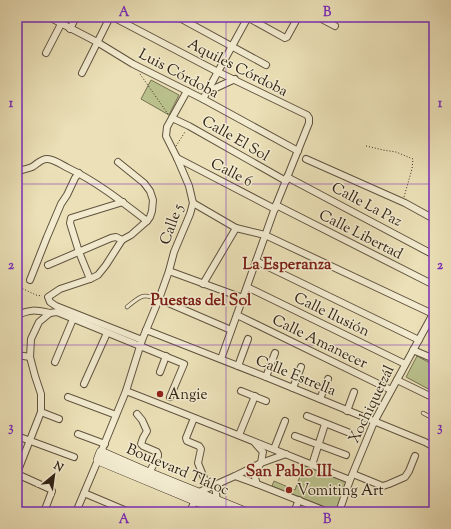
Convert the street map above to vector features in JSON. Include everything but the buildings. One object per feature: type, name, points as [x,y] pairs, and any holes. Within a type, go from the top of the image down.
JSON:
[{"type":"street","name":"Luis Córdoba","points":[[48,17],[97,42],[133,64],[298,151]]},
{"type":"street","points":[[70,29],[76,17]]},
{"type":"street","points":[[82,73],[97,42],[112,17]]},
{"type":"street","name":"Aquiles Córdoba","points":[[112,17],[218,72],[307,115],[309,118],[309,123],[298,151]]},
{"type":"street","points":[[178,17],[266,65]]},
{"type":"street","points":[[203,100],[247,17],[285,38],[298,17]]},
{"type":"street","points":[[318,17],[335,26]]},
{"type":"street","points":[[46,53],[62,24]]},
{"type":"street","points":[[207,92],[235,79]]},
{"type":"street","name":"Calle 5","points":[[76,512],[126,391],[142,340],[159,299],[174,252],[193,203],[189,186],[166,136],[167,127],[186,91]]},
{"type":"street","name":"Calle El Sol","points":[[172,118],[286,179]]},
{"type":"street","points":[[221,359],[275,207],[298,151]]},
{"type":"street","points":[[17,171],[31,167],[47,158],[79,173],[123,202],[147,221]]},
{"type":"street","name":"Calle 6","points":[[177,158],[275,207]]},
{"type":"street","points":[[306,159],[405,203],[434,219]]},
{"type":"street","points":[[118,162],[144,183],[150,191],[152,211],[147,221],[131,235],[122,240],[98,275],[60,289],[48,297],[50,302],[56,306],[142,340]]},
{"type":"street","points":[[30,280],[61,204],[79,173]]},
{"type":"street","name":"Calle La Paz","points":[[286,179],[434,255]]},
{"type":"street","points":[[90,279],[79,252],[70,222],[72,218],[123,202]]},
{"type":"street","points":[[193,203],[236,228],[265,235],[433,313]]},
{"type":"street","name":"Calle Libertad","points":[[275,207],[434,285]]},
{"type":"street","points":[[203,284],[236,228]]},
{"type":"street","points":[[48,265],[111,238],[116,237],[122,240]]},
{"type":"street","points":[[256,261],[419,340]]},
{"type":"street","points":[[169,271],[243,298]]},
{"type":"street","name":"Calle Ilusión","points":[[246,287],[405,364]]},
{"type":"street","points":[[159,299],[231,330]]},
{"type":"street","points":[[17,314],[27,310],[50,313],[57,312],[184,364],[170,397]]},
{"type":"street","points":[[44,512],[52,491],[17,474],[41,412],[41,394],[30,357],[31,339],[40,322],[50,313]]},
{"type":"street","name":"Xochiquetzál","points":[[339,512],[350,480],[374,422],[413,350],[431,323],[433,313]]},
{"type":"street","name":"Calle Amanecer","points":[[237,315],[391,390]]},
{"type":"street","points":[[55,362],[73,319]]},
{"type":"street","name":"Calle Estrella","points":[[146,330],[266,377],[426,442],[434,447]]},
{"type":"street","points":[[84,384],[107,333]]},
{"type":"street","points":[[238,366],[248,339]]},
{"type":"street","points":[[413,350],[433,358]]},
{"type":"street","points":[[266,377],[275,353]]},
{"type":"street","points":[[17,355],[30,357]]},
{"type":"street","points":[[160,372],[166,356]]},
{"type":"street","points":[[292,388],[301,367]]},
{"type":"street","points":[[320,399],[328,379]]},
{"type":"street","points":[[397,380],[434,398]]},
{"type":"street","points":[[126,391],[350,480]]},
{"type":"street","points":[[241,391],[266,401]]},
{"type":"street","points":[[347,411],[354,392]]},
{"type":"street","points":[[239,435],[255,396]]},
{"type":"street","points":[[68,397],[116,415]]},
{"type":"street","points":[[41,412],[59,419]]},
{"type":"street","points":[[137,414],[142,420],[147,431],[141,444],[157,452],[158,454],[150,473]]},
{"type":"street","points":[[307,416],[350,433]]},
{"type":"street","points":[[194,418],[186,441],[199,446],[201,449],[198,463],[204,478]]},
{"type":"street","points":[[274,449],[285,421]]},
{"type":"street","points":[[312,465],[320,444],[325,424]]},
{"type":"street","points":[[78,434],[102,452]]},
{"type":"street","points":[[17,436],[74,456]]},
{"type":"street","points":[[296,436],[346,455]]},
{"type":"street","points":[[252,440],[263,452],[261,463],[255,472],[257,484]]},
{"type":"street","name":"Boulevard Tláloc","points":[[102,452],[150,473],[196,496],[223,512]]},
{"type":"street","name":"Boulevard Tláloc","points":[[102,452],[196,496],[217,501],[245,512]]},
{"type":"street","points":[[190,512],[196,496],[215,485],[261,463],[286,454]]},
{"type":"street","points":[[353,474],[383,486],[405,477],[415,456]]},
{"type":"street","points":[[235,476],[328,512]]},
{"type":"street","points":[[215,485],[217,501]]},
{"type":"street","points":[[84,494],[129,512]]},
{"type":"street","points":[[294,512],[299,500]]},
{"type":"lane","points":[[127,307],[139,297],[148,295],[159,299]]},
{"type":"lane","points":[[423,413],[434,419]]},
{"type":"path","points":[[133,64],[172,118]]},
{"type":"path","points":[[173,151],[189,126]]},
{"type":"path","points":[[366,146],[396,152],[413,159],[412,169],[404,195],[405,203]]},
{"type":"path","points":[[17,286],[36,295],[48,297]]},
{"type":"path","points":[[433,358],[431,368],[434,377]]},
{"type":"green space","points":[[151,80],[179,95],[169,115],[141,99]]},
{"type":"green space","points":[[417,356],[434,364],[434,392],[406,377]]},
{"type":"green space","points":[[304,465],[346,482],[337,512],[272,486],[274,481],[295,490]]},
{"type":"place","name":"Angie","points":[[160,394]]},
{"type":"place","name":"Vomiting Art","points":[[289,490]]},
{"type":"district","name":"La Esperanza","points":[[287,263]]},
{"type":"district","name":"Puestas del Sol","points":[[201,299]]},
{"type":"district","name":"San Pablo III","points":[[289,470]]}]
